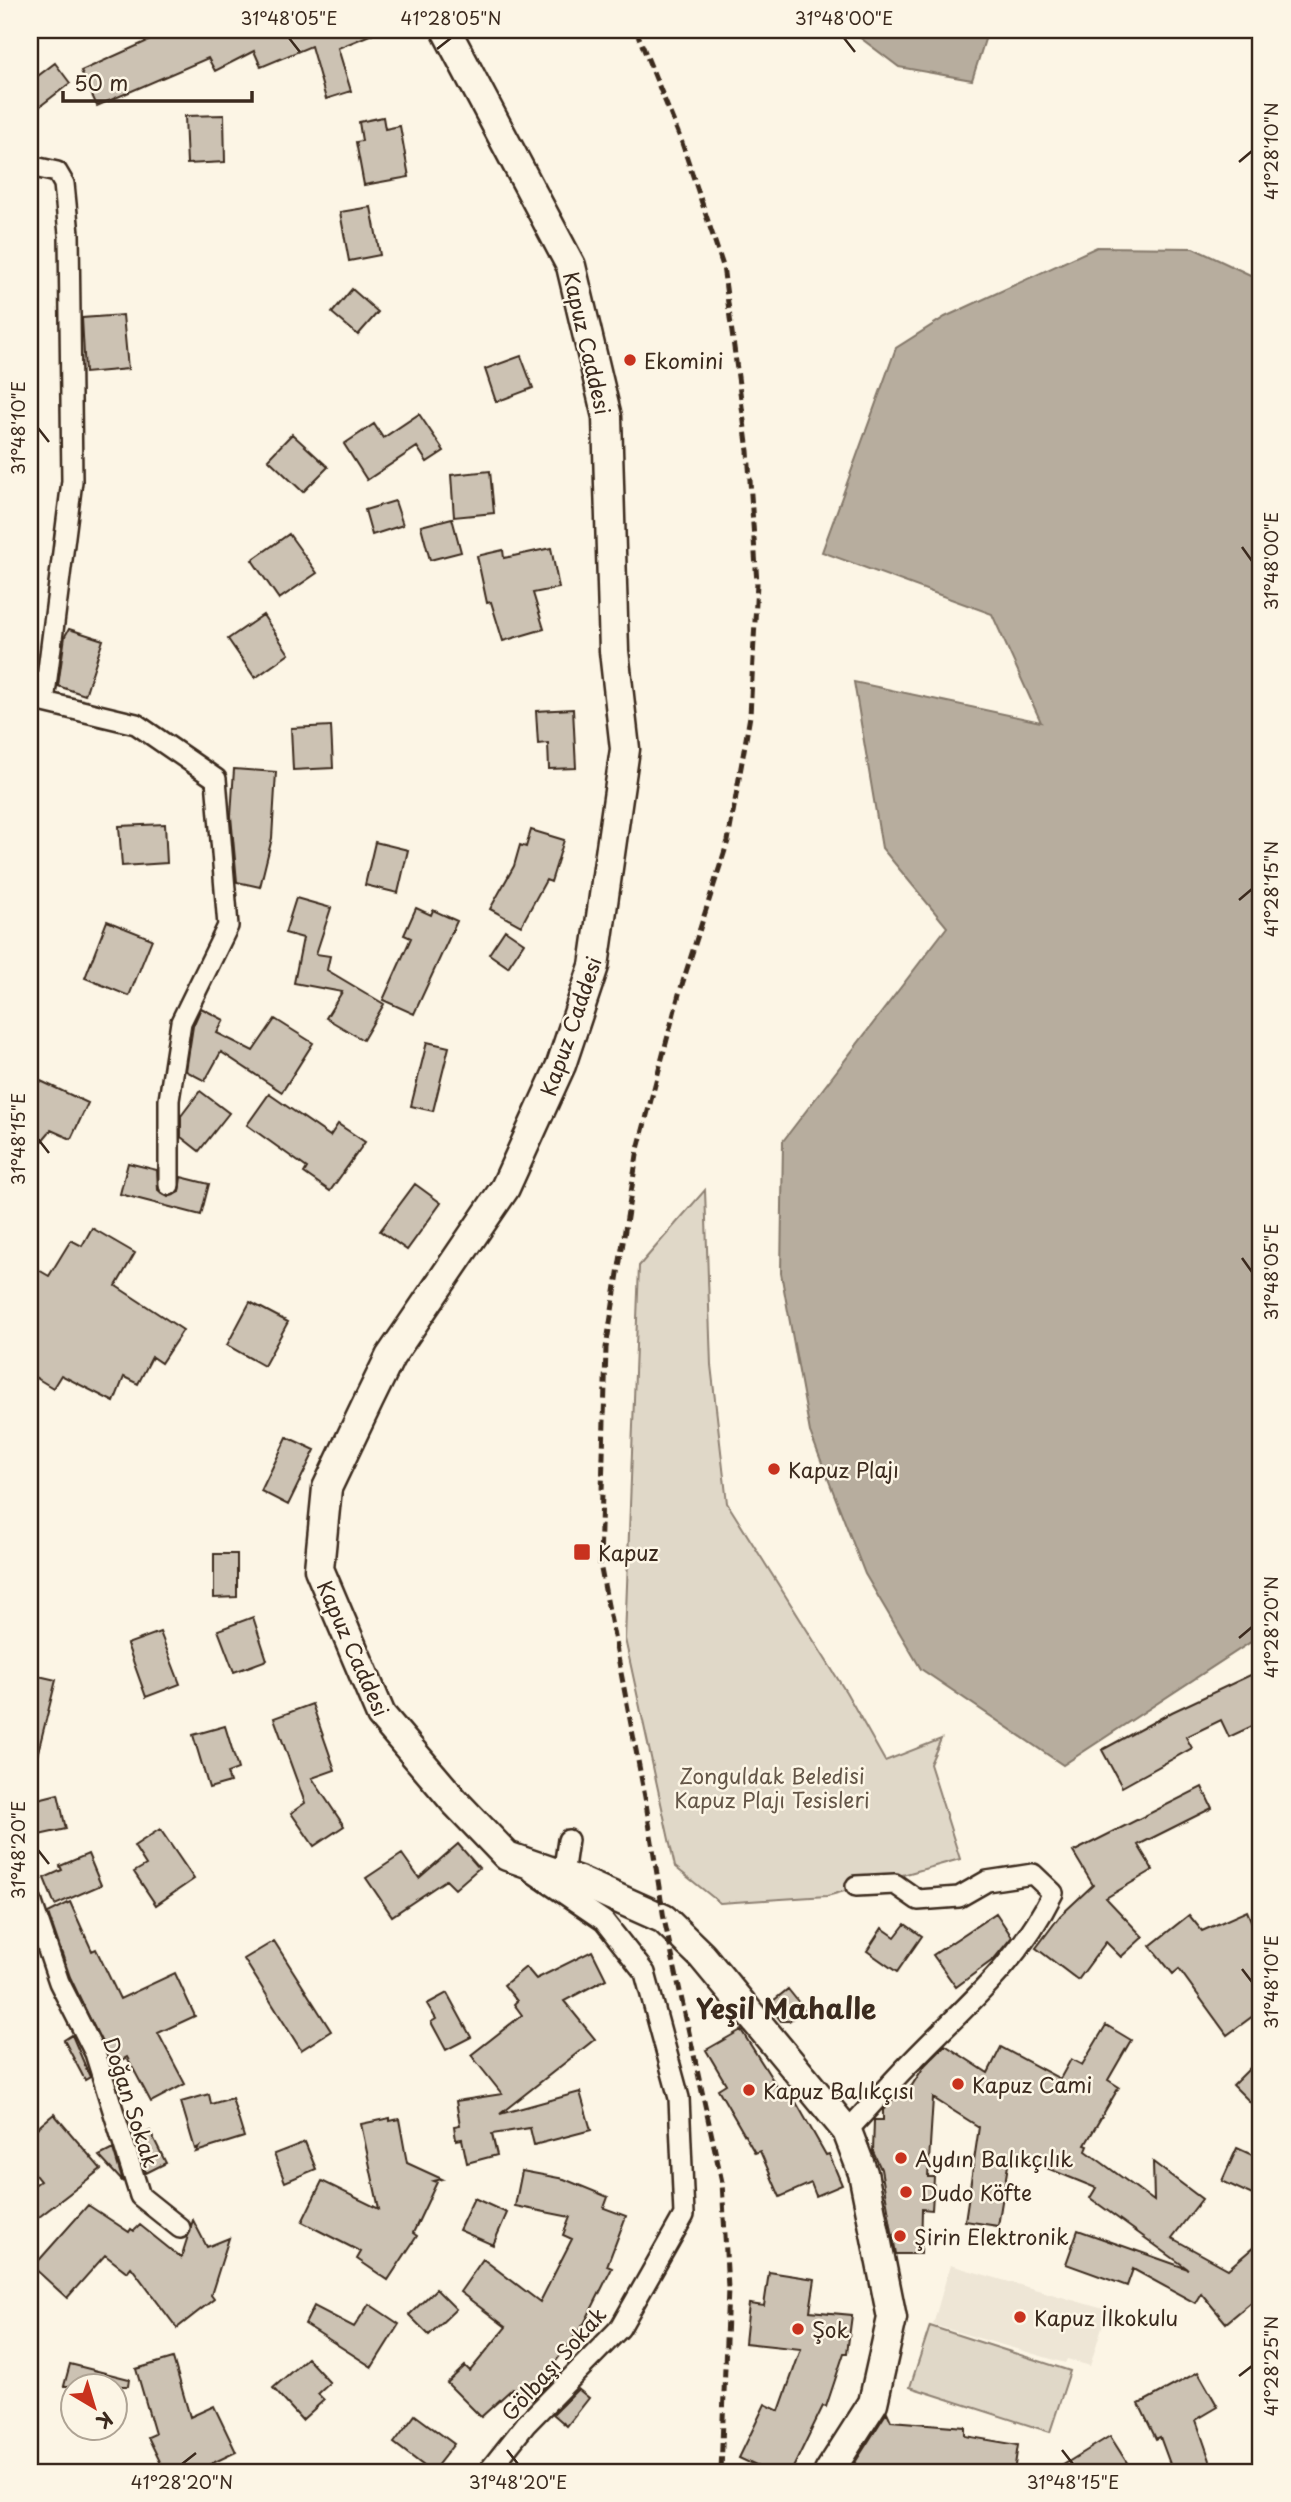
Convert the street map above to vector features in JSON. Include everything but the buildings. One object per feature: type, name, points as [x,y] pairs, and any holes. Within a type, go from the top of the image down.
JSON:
[{"type":"main road","name":"Kapuz Caddesi","points":[[446,30],[571,266],[607,417],[614,651],[625,749],[594,966],[561,1065],[505,1188],[390,1357],[369,1399],[327,1488],[319,1569],[381,1714],[455,1802],[508,1856]]},
{"type":"main road","points":[[508,1856],[563,1875],[664,1919],[702,1956],[847,2131],[863,2173],[892,2318],[873,2403],[829,2472]]},
{"type":"street","points":[[30,166],[57,172],[64,184],[69,234],[72,481],[37,702],[136,724],[216,779],[228,926],[181,1022],[169,1100],[169,1185]]},
{"type":"street","points":[[563,1875],[568,1840]]},
{"type":"street","name":"Gölbaşı Sokak","points":[[488,2472],[526,2424],[620,2328],[684,2215],[679,2098],[645,1973],[604,1921],[508,1856]]},
{"type":"street","points":[[847,2131],[913,2060],[993,1982],[1040,1920],[1053,1893],[1033,1874],[987,1881],[959,1897],[918,1900],[895,1884],[856,1886]]},
{"type":"street","name":"Doğan Sokak","points":[[30,1897],[59,1982],[95,2053],[140,2196],[151,2208],[180,2228]]},
{"type":"shaded area","points":[[850,30],[988,30],[972,80],[899,67]]},
{"type":"shaded area","points":[[1097,247],[1193,248],[1261,280],[1261,1643],[1254,1640],[1063,1765],[921,1669],[865,1574],[810,1432],[781,1273],[783,1141],[947,927],[882,848],[854,682],[1041,722],[992,614],[822,552],[896,348],[945,317]]},
{"type":"shaded area","name":"Kapuz İlkokulu","points":[[950,2265],[1107,2310],[1090,2366],[1067,2359],[1065,2363],[933,2325]]},
{"type":"green space","name":"Zonguldak Beledisi Kapuz Plajı Tesisleri","points":[[705,1190],[711,1365],[727,1503],[846,1692],[885,1761],[941,1739],[930,1764],[960,1859],[827,1896],[720,1903],[675,1867],[625,1639],[639,1266]]},
{"type":"green space","points":[[930,2326],[1070,2371],[1050,2432],[910,2387]]},
{"type":"railway","points":[[636,30],[681,140],[723,266],[748,451],[757,583],[750,716],[728,841],[679,994],[638,1149],[606,1348],[600,1564],[645,1797],[664,1919],[722,2182],[728,2288],[721,2472]]},
{"type":"place","name":"Ekomini","points":[[630,360]]},
{"type":"place","name":"Kapuz Plajı","points":[[774,1469]]},
{"type":"place","name":"Kapuz","points":[[582,1552]]},
{"type":"place","name":"Kapuz Cami","points":[[958,2084]]},
{"type":"place","name":"Kapuz Balıkçısı","points":[[749,2090]]},
{"type":"place","name":"Aydın Balıkçılık","points":[[901,2158]]},
{"type":"place","name":"Dudo Köfte","points":[[906,2192]]},
{"type":"place","name":"Şirin Elektronik","points":[[900,2236]]},
{"type":"place","name":"Kapuz İlkokulu","points":[[1020,2317]]},
{"type":"place","name":"Şok","points":[[798,2329]]},
{"type":"district","name":"Yeşil Mahalle","points":[[786,2007]]}]
